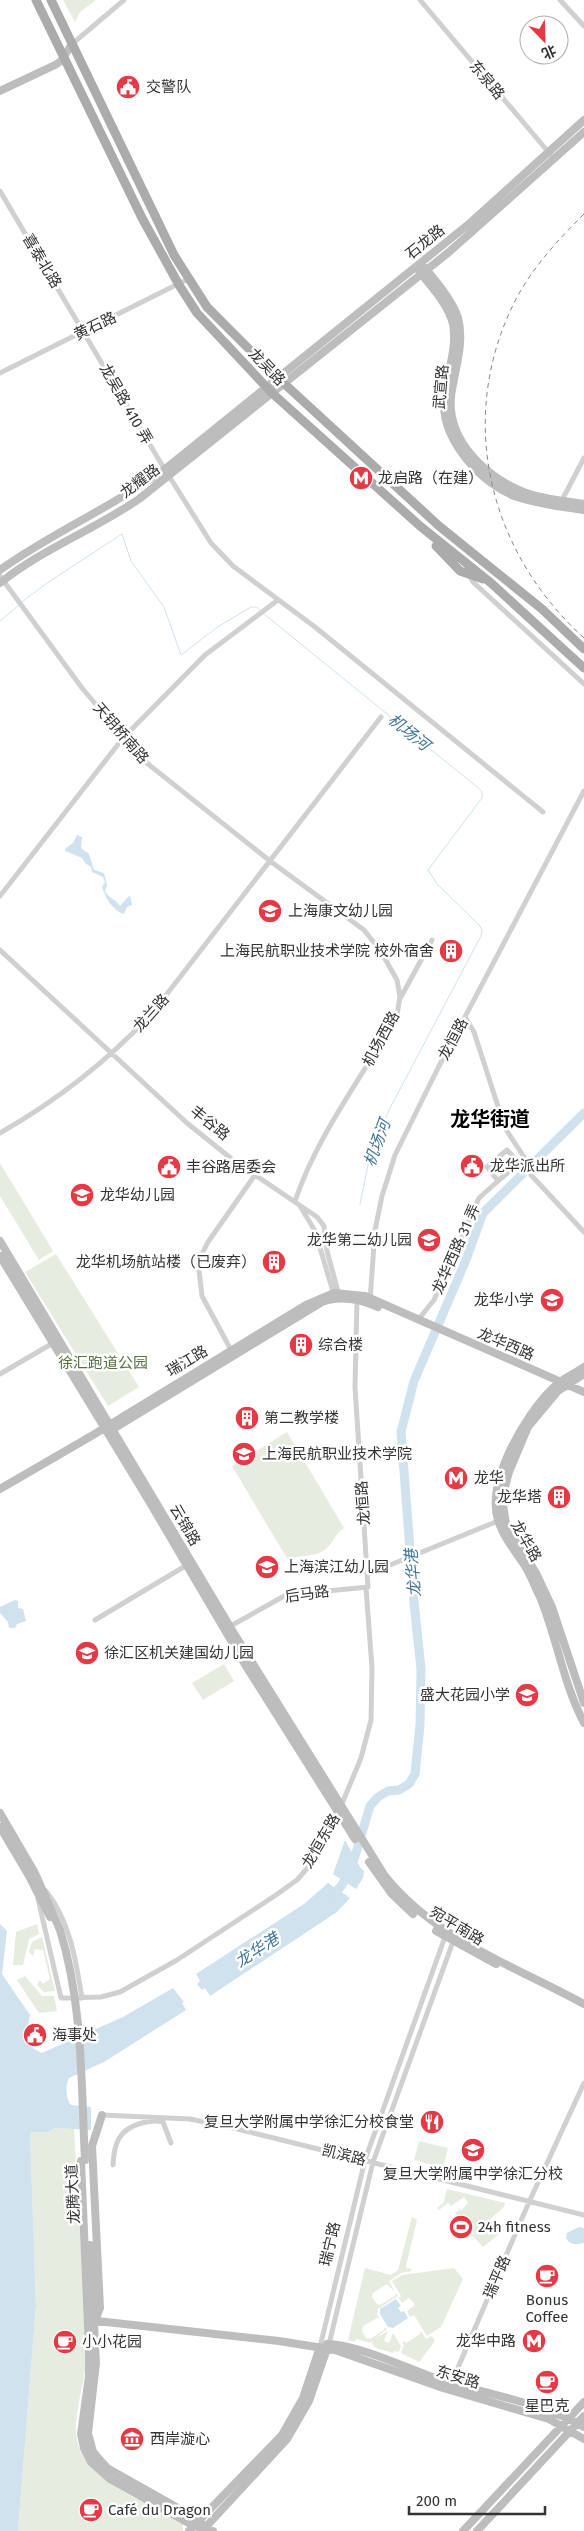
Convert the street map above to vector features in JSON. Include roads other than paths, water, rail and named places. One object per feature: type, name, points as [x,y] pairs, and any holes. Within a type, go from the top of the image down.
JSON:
[{"type":"main road","name":"龙吴路","points":[[36,0],[142,218],[179,285],[197,313],[272,393],[420,526],[486,580],[584,668]]},
{"type":"main road","name":"龙吴路","points":[[51,0],[128,162],[188,279],[207,307],[280,380],[439,526],[542,610],[584,649]]},
{"type":"main road","points":[[0,91],[55,65],[64,57],[72,44]]},
{"type":"main road","name":"石龙路","points":[[280,380],[490,206],[584,120]]},
{"type":"main road","name":"石龙路","points":[[280,380],[424,272],[496,212],[584,132]]},
{"type":"main road","points":[[418,265],[444,305],[453,325],[454,342],[444,403],[445,417],[449,430],[463,455],[476,470],[504,491],[516,496],[561,503],[584,504]]},
{"type":"main road","name":"龙耀路","points":[[1,580],[120,513],[265,386],[280,380]]},
{"type":"main road","name":"龙耀路","points":[[0,570],[48,539],[167,472],[272,393],[280,380]]},
{"type":"main road","points":[[561,503],[584,510]]},
{"type":"main road","points":[[420,526],[460,571],[486,580]]},
{"type":"main road","name":"云锦路","points":[[0,1241],[187,1566],[228,1628]]},
{"type":"main road","name":"云锦路","points":[[0,1256],[108,1428],[349,1824]]},
{"type":"main road","name":"龙华西路","points":[[337,1296],[355,1296],[386,1305],[418,1321],[584,1392]]},
{"type":"main road","name":"瑞江路","points":[[0,1495],[231,1350],[313,1301],[337,1296]]},
{"type":"main road","name":"瑞江路","points":[[0,1490],[309,1309],[337,1296]]},
{"type":"main road","name":"龙华西路","points":[[370,1301],[409,1321],[418,1321]]},
{"type":"main road","name":"龙华路","points":[[584,1367],[532,1411],[504,1466],[495,1500],[498,1521],[527,1569],[541,1599],[566,1682],[584,1723]]},
{"type":"main road","name":"龙华路","points":[[584,1374],[564,1384],[528,1427],[509,1472],[502,1498],[506,1524],[536,1573],[552,1607],[584,1703]]},
{"type":"main road","name":"龙腾大道","points":[[0,1813],[40,1889],[57,1930],[69,1964],[76,2008],[91,2320],[96,2376],[88,2433],[93,2452],[101,2463],[113,2473],[201,2528]]},
{"type":"main road","name":"宛平南路","points":[[349,1824],[385,1876],[407,1902],[446,1934],[584,2010]]},
{"type":"main road","name":"宛平南路","points":[[349,1824],[371,1865],[403,1905],[446,1934]]},
{"type":"main road","name":"龙腾大道","points":[[0,1827],[40,1889]]},
{"type":"main road","name":"宛平南路","points":[[454,1940],[584,2004]]},
{"type":"main road","points":[[91,2320],[100,2308],[92,2146],[102,2115]]},
{"type":"main road","name":"东安路","points":[[91,2320],[325,2346],[549,2419],[584,2439]]},
{"type":"main road","name":"瑞宁路","points":[[201,2528],[289,2424],[303,2398],[325,2346]]},
{"type":"main road","name":"东安路","points":[[450,2386],[569,2419],[581,2425]]},
{"type":"main road","points":[[463,2531],[584,2402]]},
{"type":"main road","points":[[477,2531],[571,2431],[581,2425],[584,2416]]},
{"type":"street","points":[[72,44],[124,0]]},
{"type":"street","name":"东泉路","points":[[420,0],[554,159]]},
{"type":"street","points":[[560,0],[584,26]]},
{"type":"street","name":"喜泰北路","points":[[0,191],[84,332]]},
{"type":"street","name":"黄石路","points":[[0,373],[188,279]]},
{"type":"street","name":"龙吴路 410 弄","points":[[84,332],[211,543],[233,566],[543,812]]},
{"type":"street","points":[[561,503],[584,458]]},
{"type":"street","points":[[469,575],[473,582],[584,684]]},
{"type":"street","name":"天钥桥南路","points":[[1,580],[82,688],[123,738],[164,779],[292,876]]},
{"type":"street","points":[[0,896],[123,738],[198,661],[278,600]]},
{"type":"street","name":"龙兰路","points":[[0,1133],[53,1099],[112,1052],[139,1027],[167,995],[381,716]]},
{"type":"street","name":"龙恒路","points":[[370,1301],[375,1230],[388,1175],[402,1140],[584,791]]},
{"type":"street","name":"机场西路","points":[[292,876],[355,922],[368,935],[393,972],[400,997],[392,1023],[311,1159],[297,1202]]},
{"type":"street","points":[[400,997],[432,940]]},
{"type":"street","name":"丰谷路","points":[[0,950],[112,1052],[187,1124],[255,1175],[317,1216],[324,1226],[327,1251],[337,1296]]},
{"type":"street","points":[[465,1017],[474,1032],[505,1128],[524,1157],[531,1175],[584,1232]]},
{"type":"street","name":"龙华西路 31 弄","points":[[418,1321],[434,1300],[479,1198],[498,1182],[519,1163],[508,1150],[487,1167],[498,1182]]},
{"type":"street","points":[[231,1350],[202,1296],[199,1270],[200,1258],[208,1242],[255,1175]]},
{"type":"street","name":"丰谷路","points":[[297,1202],[315,1231],[337,1296]]},
{"type":"street","name":"龙恒路","points":[[355,1296],[355,1387],[368,1574],[367,1587]]},
{"type":"street","points":[[0,1374],[53,1343]]},
{"type":"street","points":[[368,1574],[498,1521]]},
{"type":"street","points":[[95,1620],[187,1566]]},
{"type":"street","name":"后马路","points":[[228,1628],[286,1595],[367,1587]]},
{"type":"street","name":"龙恒东路","points":[[40,1889],[43,1925],[56,1967],[61,1998],[106,1997],[120,1992],[197,1947],[287,1887],[304,1872],[317,1854],[340,1809],[361,1758],[371,1720],[372,1668],[367,1587]]},
{"type":"street","points":[[40,1889],[59,1910],[66,1927],[82,1998]]},
{"type":"street","name":"瑞宁路","points":[[325,2346],[365,2160],[446,1934]]},
{"type":"street","name":"瑞宁路","points":[[325,2346],[373,2162],[454,1940]]},
{"type":"street","name":"瑞平路","points":[[450,2386],[529,2202],[584,2083]]},
{"type":"street","name":"凯滨路","points":[[102,2115],[190,2119],[365,2160],[584,2215]]},
{"type":"street","points":[[113,2165],[114,2147],[127,2129],[135,2125],[163,2122],[171,2143]]},
{"type":"water","points":[[77,835],[82,837],[81,848],[89,854],[94,870],[104,873],[107,885],[105,891],[108,895],[120,906],[130,895],[132,905],[127,907],[124,914],[116,910],[107,899],[102,887],[105,882],[103,877],[92,872],[91,867],[82,858],[65,851],[73,843]]},
{"type":"water","points":[[15,1600],[18,1601],[18,1608],[23,1609],[26,1621],[17,1624],[15,1628],[9,1628],[8,1622],[0,1613],[0,1607]]},
{"type":"water","points":[[345,1840],[364,1871],[363,1878],[356,1889],[333,1874]]},
{"type":"water","points":[[328,1883],[350,1898],[337,1912],[210,1996],[205,1988],[202,1990],[197,1984],[200,1981],[196,1974],[304,1904]]},
{"type":"water","points":[[0,1924],[7,1931],[2,1974],[30,2015],[26,2038],[34,2049],[42,2053],[123,2017],[173,1988],[184,2002],[182,2003],[186,2010],[104,2062],[69,2078],[67,2096],[69,2102],[71,2105],[91,2107],[91,2130],[55,2128],[48,2132],[30,2132],[36,2305],[18,2531],[0,2531]]},
{"type":"water","points":[[579,2227],[584,2228],[584,2243],[571,2243],[566,2238],[567,2233]]},
{"type":"water","points":[[396,2299],[401,2306],[398,2308],[401,2312],[404,2311],[408,2318],[393,2328],[388,2327],[380,2314],[380,2309]]},
{"type":"waterway","name":"机场河","points":[[22,602],[47,583],[122,534],[131,561],[164,607],[181,655],[219,626],[251,607],[256,607],[261,611]]},
{"type":"waterway","name":"机场河","points":[[0,621],[19,605]]},
{"type":"waterway","name":"机场河","points":[[264,614],[482,791],[482,798],[428,870],[438,885],[479,925],[482,930],[481,936],[389,1110],[368,1165],[360,1204]]},
{"type":"waterway","name":"龙华港","points":[[331,1898],[342,1885],[353,1863],[370,1806],[378,1797],[388,1791],[399,1790],[409,1784],[415,1774],[420,1725],[421,1669],[401,1432],[414,1381],[466,1260],[483,1213],[584,1113]]},
{"type":"railway","points":[[584,214],[545,256],[528,279],[514,303],[496,347],[487,393],[486,438],[492,482],[505,525],[525,566],[551,604],[584,638]]},
{"type":"place","name":"交警队","points":[[128,87]]},
{"type":"place","name":"龙启路（在建）","points":[[361,478]]},
{"type":"place","name":"上海康文幼儿园","points":[[270,911]]},
{"type":"place","name":"上海民航职业技术学院 校外宿舍","points":[[451,951]]},
{"type":"place","name":"龙华派出所","points":[[472,1166]]},
{"type":"place","name":"丰谷路居委会","points":[[169,1167]]},
{"type":"place","name":"龙华幼儿园","points":[[82,1195]]},
{"type":"place","name":"龙华第二幼儿园","points":[[429,1240]]},
{"type":"place","name":"龙华机场航站楼（已废弃）","points":[[274,1262]]},
{"type":"place","name":"龙华小学","points":[[552,1300]]},
{"type":"place","name":"综合楼","points":[[301,1345]]},
{"type":"place","name":"第二教学楼","points":[[247,1418]]},
{"type":"place","name":"上海民航职业技术学院","points":[[244,1454]]},
{"type":"place","name":"龙华","points":[[456,1478]]},
{"type":"place","name":"龙华塔","points":[[559,1497]]},
{"type":"place","name":"上海滨江幼儿园","points":[[267,1567]]},
{"type":"place","name":"徐汇区机关建国幼儿园","points":[[87,1653]]},
{"type":"place","name":"盛大花园小学","points":[[527,1695]]},
{"type":"place","name":"海事处","points":[[35,2035]]},
{"type":"place","name":"复旦大学附属中学徐汇分校食堂","points":[[432,2122]]},
{"type":"place","name":"复旦大学附属中学徐汇分校","points":[[473,2150]]},
{"type":"place","name":"24h fitness","points":[[461,2227]]},
{"type":"place","name":"Bonus Coffee","points":[[547,2276]]},
{"type":"place","name":"龙华中路","points":[[534,2341]]},
{"type":"place","name":"小小花园","points":[[65,2342]]},
{"type":"place","name":"星巴克","points":[[547,2382]]},
{"type":"place","name":"西岸漩心","points":[[132,2439]]},
{"type":"place","name":"Café du Dragon","points":[[91,2510]]},
{"type":"district","name":"龙华街道","points":[[490,1119]]},
{"type":"park label","name":"徐汇跑道公园","points":[[103,1363]]}]
